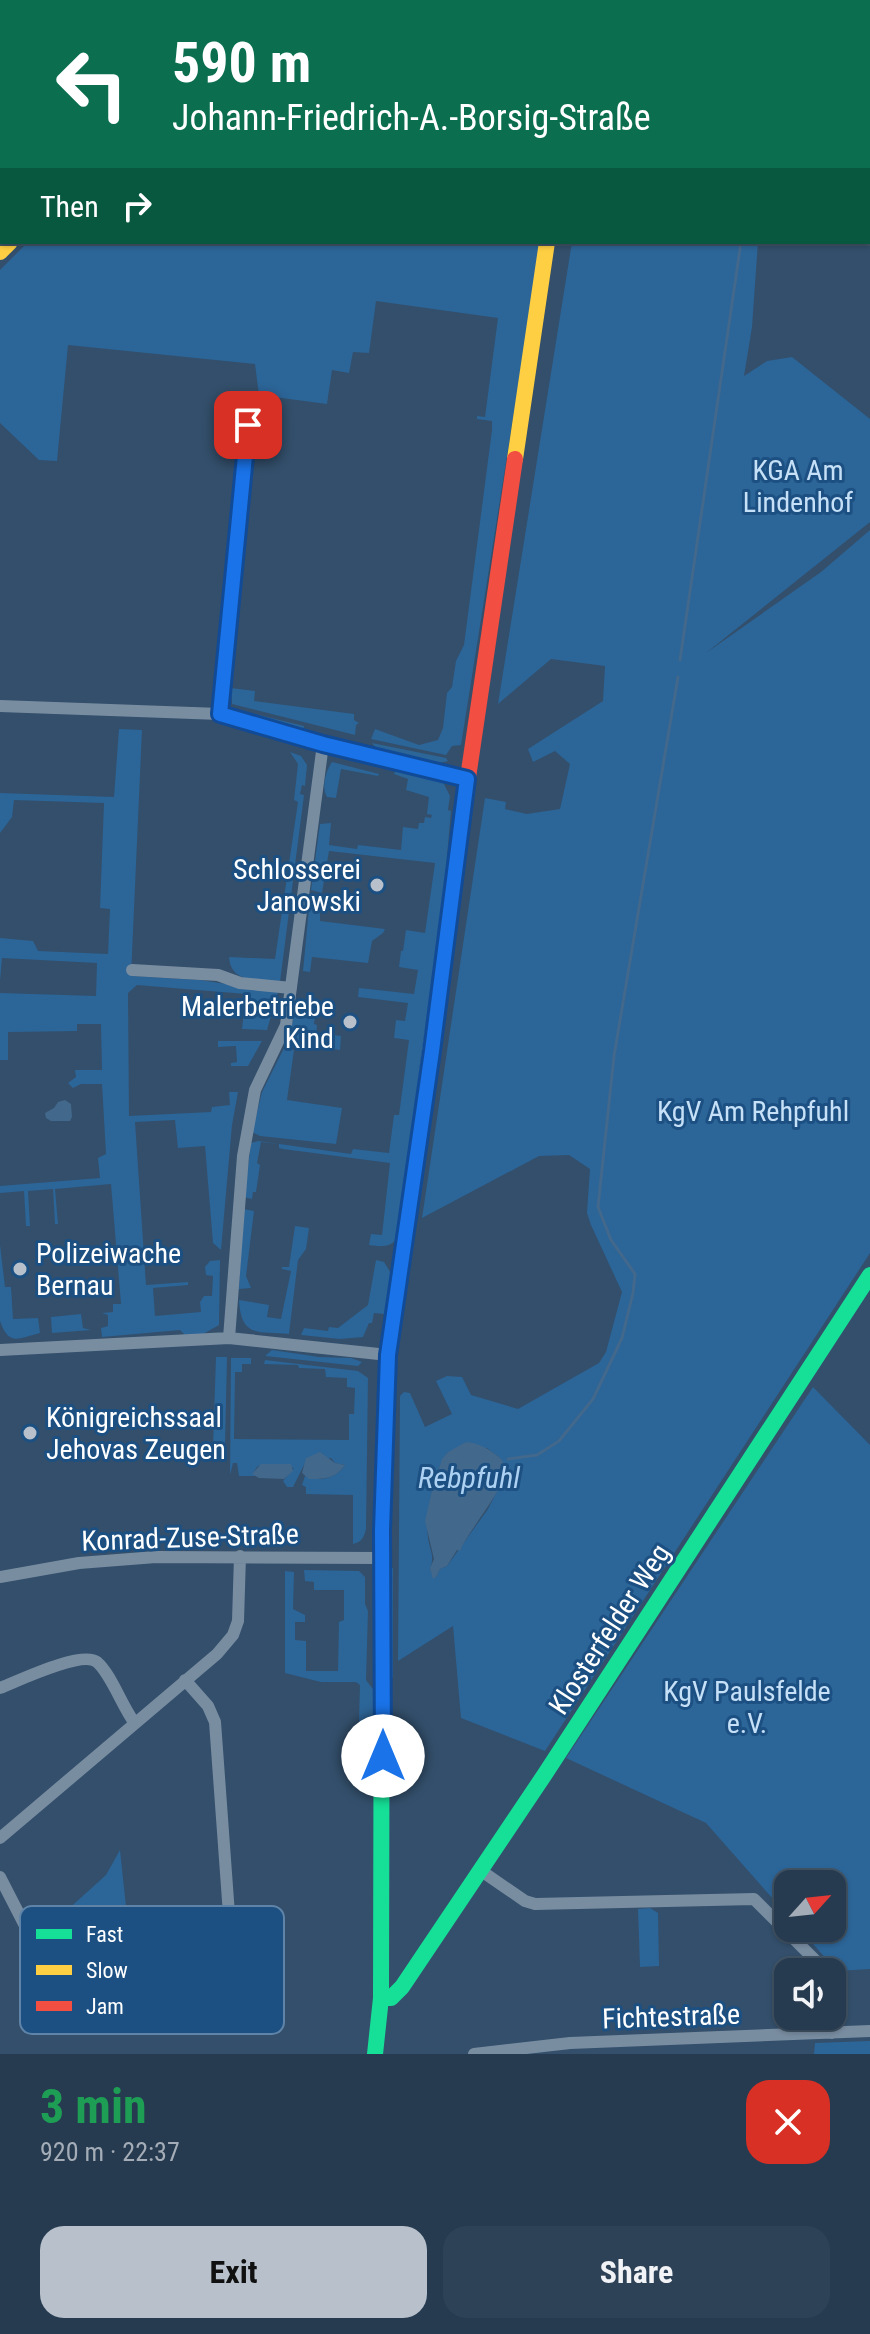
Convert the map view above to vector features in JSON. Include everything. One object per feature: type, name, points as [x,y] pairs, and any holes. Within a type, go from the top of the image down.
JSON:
[{"type":"main road","points":[[375,2054],[381,1998],[382,1558],[388,1355],[467,779],[547,244]]},
{"type":"main road","name":"Klosterfelder Weg","points":[[381,1998],[391,1998],[402,1987],[870,1275]]},
{"type":"street","points":[[220,714],[251,399]]},
{"type":"street","points":[[0,706],[220,714],[323,744],[467,779]]},
{"type":"street","points":[[229,1338],[238,1203],[252,1099],[286,1025],[323,744]]},
{"type":"street","points":[[132,970],[218,975],[240,983],[291,988]]},
{"type":"street","points":[[0,1350],[229,1338],[388,1355]]},
{"type":"street","points":[[0,1838],[217,1654],[233,1635],[238,1621],[240,1556]]},
{"type":"street","name":"Konrad-Zuse-Straße","points":[[0,1577],[105,1560],[240,1556],[382,1558]]},
{"type":"street","points":[[0,1688],[60,1665],[85,1658],[93,1660],[102,1668],[134,1722]]},
{"type":"street","points":[[185,1680],[208,1706],[215,1722],[228,1906]]},
{"type":"street","points":[[480,1870],[525,1901],[535,1904],[754,1899],[813,1958]]},
{"type":"street","points":[[0,1877],[20,1916]]},
{"type":"street","name":"Fichtestraße","points":[[474,2054],[570,2043],[870,2031]]},
{"type":"green space","points":[[26,244],[541,244],[461,745],[452,746],[446,755],[371,739],[375,729],[419,745],[438,740],[443,728],[447,693],[452,687],[456,661],[464,645],[492,430],[492,421],[477,419],[477,416],[485,417],[498,318],[376,301],[369,353],[353,352],[349,373],[332,370],[327,404],[259,395],[255,364],[68,345],[57,461],[39,460],[0,423],[0,270]]},
{"type":"green space","points":[[572,244],[758,244],[752,327],[744,376],[767,361],[792,357],[870,419],[870,522],[706,653],[821,572],[870,530],[870,1253],[545,1751],[461,1718],[453,1626],[398,1661],[400,1396],[404,1392],[410,1393],[425,1427],[452,1414],[436,1381],[447,1376],[462,1377],[471,1395],[518,1409],[599,1363],[606,1352],[622,1292],[587,1213],[590,1169],[569,1155],[539,1156],[422,1218],[485,798],[506,802],[505,809],[527,814],[560,809],[570,764],[555,751],[533,762],[528,749],[603,701],[605,666],[551,659],[498,704]],"holes":[[[487,1448],[500,1458],[504,1477],[488,1509],[436,1577],[430,1569],[432,1557],[428,1518],[435,1481],[448,1452]]]},
{"type":"green space","points":[[231,688],[255,691],[254,701],[354,714],[354,720],[359,723],[355,735],[232,704]]},
{"type":"green space","points":[[231,708],[304,726],[303,732],[238,714]]},
{"type":"green space","points":[[119,729],[142,730],[131,976],[200,980],[278,992],[267,1030],[242,1029],[246,994],[137,985],[128,993],[129,1116],[211,1112],[212,1107],[230,1105],[229,1092],[238,1092],[232,1125],[221,1250],[213,1243],[205,1146],[178,1148],[175,1120],[135,1122],[146,1285],[188,1282],[188,1285],[153,1288],[155,1316],[201,1312],[200,1302],[204,1296],[212,1296],[213,1276],[206,1275],[205,1267],[210,1261],[220,1260],[219,1325],[203,1334],[185,1335],[180,1330],[102,1337],[101,1328],[108,1326],[108,1315],[102,1313],[113,1312],[113,1304],[121,1304],[111,1184],[55,1189],[58,1224],[55,1224],[53,1189],[28,1191],[30,1226],[26,1226],[24,1191],[0,1193],[0,1186],[100,1178],[98,1158],[106,1154],[102,1084],[81,1084],[73,1088],[68,1083],[76,1077],[75,1070],[102,1070],[101,1024],[77,1024],[77,1031],[8,1032],[8,1060],[0,1060],[0,993],[96,996],[97,963],[2,958],[0,981],[0,938],[33,941],[38,951],[108,954],[110,909],[100,908],[104,803],[14,800],[12,817],[0,833],[0,793],[114,797]]},
{"type":"green space","points":[[372,743],[446,758],[448,761],[431,763],[407,760],[385,753]]},
{"type":"green space","points":[[290,752],[301,756],[307,765],[305,786],[302,785],[300,794],[304,795],[280,982],[247,979],[235,972],[229,957],[275,959],[298,802],[294,800],[298,764]]},
{"type":"green space","points":[[332,762],[379,774],[341,769],[336,798],[327,797],[325,779]]},
{"type":"green space","points":[[397,767],[443,782],[450,796],[448,810],[451,811],[439,947],[399,1235],[390,1244],[378,1246],[369,1245],[371,1234],[382,1235],[390,1163],[283,1149],[279,1148],[279,1144],[261,1142],[256,1192],[253,1192],[252,1199],[244,1197],[251,1143],[258,1141],[351,1154],[353,1149],[389,1153],[394,1115],[399,1115],[409,1040],[394,1038],[396,1020],[405,1021],[408,1003],[358,997],[359,988],[414,994],[418,970],[399,967],[401,951],[406,930],[425,933],[435,863],[329,851],[322,893],[311,890],[320,824],[331,823],[329,845],[401,850],[403,827],[418,829],[425,817],[431,818],[432,815],[427,814],[429,797],[406,790],[408,779],[394,774]]},
{"type":"green space","points":[[320,907],[320,921],[385,929],[372,941],[368,963],[312,957],[310,972],[303,971],[309,908]]},
{"type":"green space","points":[[297,1001],[317,1003],[314,1024],[317,1025],[316,1039],[333,1041],[334,1035],[341,1036],[340,1050],[314,1046],[292,1038],[290,1032]]},
{"type":"green space","points":[[218,1041],[262,1041],[248,1066],[231,1066],[231,1063],[237,1062],[236,1046],[218,1047]]},
{"type":"green space","points":[[284,1048],[294,1050],[287,1100],[342,1108],[336,1144],[260,1136],[252,1132],[262,1092]]},
{"type":"green space","points":[[243,1209],[254,1211],[246,1276],[251,1288],[239,1289]]},
{"type":"green space","points":[[295,1226],[309,1228],[306,1249],[298,1260],[289,1334],[254,1330],[244,1321],[239,1300],[269,1305],[267,1317],[281,1319],[291,1271],[282,1267],[289,1267]]},
{"type":"green space","points":[[0,1245],[5,1287],[11,1287],[13,1319],[38,1318],[40,1333],[16,1339],[3,1329],[0,1321]]},
{"type":"green space","points":[[376,1260],[384,1262],[392,1275],[384,1314],[374,1313],[363,1337],[340,1339],[301,1335],[304,1328],[328,1331],[329,1327],[338,1328],[368,1305]]},
{"type":"green space","points":[[81,1314],[83,1328],[91,1330],[52,1333],[51,1317]]},
{"type":"green space","points":[[272,1350],[351,1358],[362,1362],[358,1366],[265,1356]]},
{"type":"green space","points":[[216,1357],[227,1357],[225,1446],[213,1446]]},
{"type":"green space","points":[[231,1358],[251,1358],[251,1364],[242,1364],[242,1372],[235,1372],[234,1439],[349,1440],[349,1414],[354,1414],[355,1388],[347,1387],[347,1378],[326,1377],[325,1369],[264,1364],[265,1360],[358,1371],[368,1378],[366,1529],[359,1542],[353,1544],[353,1495],[306,1494],[306,1487],[302,1485],[305,1476],[327,1478],[345,1465],[335,1463],[331,1458],[304,1465],[293,1487],[287,1487],[283,1481],[294,1468],[258,1466],[253,1473],[256,1476],[239,1476],[237,1463],[233,1463],[230,1475]]},
{"type":"green space","name":"KgV Paulsfelde e.V.","points":[[813,1387],[870,1445],[870,1969],[846,1970],[846,1958],[826,1958],[811,1942],[846,1942],[846,1870],[774,1870],[774,1900],[706,1823],[566,1758]]},
{"type":"green space","points":[[390,1568],[393,1568],[393,1678],[389,1674]]},
{"type":"green space","points":[[304,1570],[359,1571],[365,1577],[368,1611],[366,1680],[376,1693],[372,1723],[359,1721],[360,1685],[356,1682],[321,1682],[285,1673],[285,1571],[294,1572],[293,1609],[305,1615],[305,1622],[295,1622],[295,1640],[306,1641],[306,1671],[338,1671],[339,1622],[344,1620],[344,1590],[314,1590],[314,1582],[305,1581]]},
{"type":"green space","points":[[120,1850],[126,1906],[72,1906],[106,1875]]},
{"type":"green space","points":[[650,1908],[658,1913],[659,1966],[640,1967],[638,1909]]},
{"type":"green space","points":[[870,2041],[870,2054],[814,2054],[815,2043]]},
{"type":"water","points":[[65,1100],[71,1104],[70,1121],[46,1118],[45,1113]]},
{"type":"water","name":"Rebpfuhl","points":[[466,1442],[488,1449],[499,1457],[505,1466],[504,1477],[460,1551],[457,1550],[447,1566],[440,1569],[433,1579],[430,1568],[434,1559],[425,1521],[433,1486],[442,1459]]},
{"type":"water","points":[[320,1452],[335,1463],[345,1465],[329,1477],[309,1479],[302,1473],[306,1458]]},
{"type":"water","points":[[261,1464],[291,1464],[293,1471],[284,1479],[259,1478],[252,1474]]},
{"type":"waterway","points":[[680,660],[741,244]]},
{"type":"waterway","points":[[508,1459],[537,1455],[559,1441],[593,1399],[622,1338],[633,1293],[635,1274],[611,1240],[598,1207],[614,1056],[678,677]]},
{"type":"traffic: fast","points":[[381,1998],[391,1998],[402,1987],[545,1774],[870,1275]]},
{"type":"traffic: fast","points":[[375,2054],[381,1998],[382,1530],[388,1355],[397,1296]]},
{"type":"traffic: slow","points":[[0,252],[8,244]]},
{"type":"traffic: slow","points":[[515,459],[547,244]]},
{"type":"traffic: slow","points":[[397,1296],[465,798]]},
{"type":"traffic: jam","points":[[465,798],[515,459]]},
{"type":"place","name":"Schlosserei Janowski","points":[[377,885]]},
{"type":"place","name":"Malerbetriebe Kind","points":[[350,1022]]},
{"type":"place","name":"Polizeiwache Bernau","points":[[20,1269]]},
{"type":"place","name":"Königreichssaal Jehovas Zeugen","points":[[30,1433]]},
{"type":"route","points":[[248,425],[220,714],[323,744],[467,779],[385,1387],[383,1756]]},
{"type":"park label","name":"KGA Am Lindenhof","points":[[798,486]]},
{"type":"park label","name":"KgV Am Rehpfuhl","points":[[753,1111]]}]
